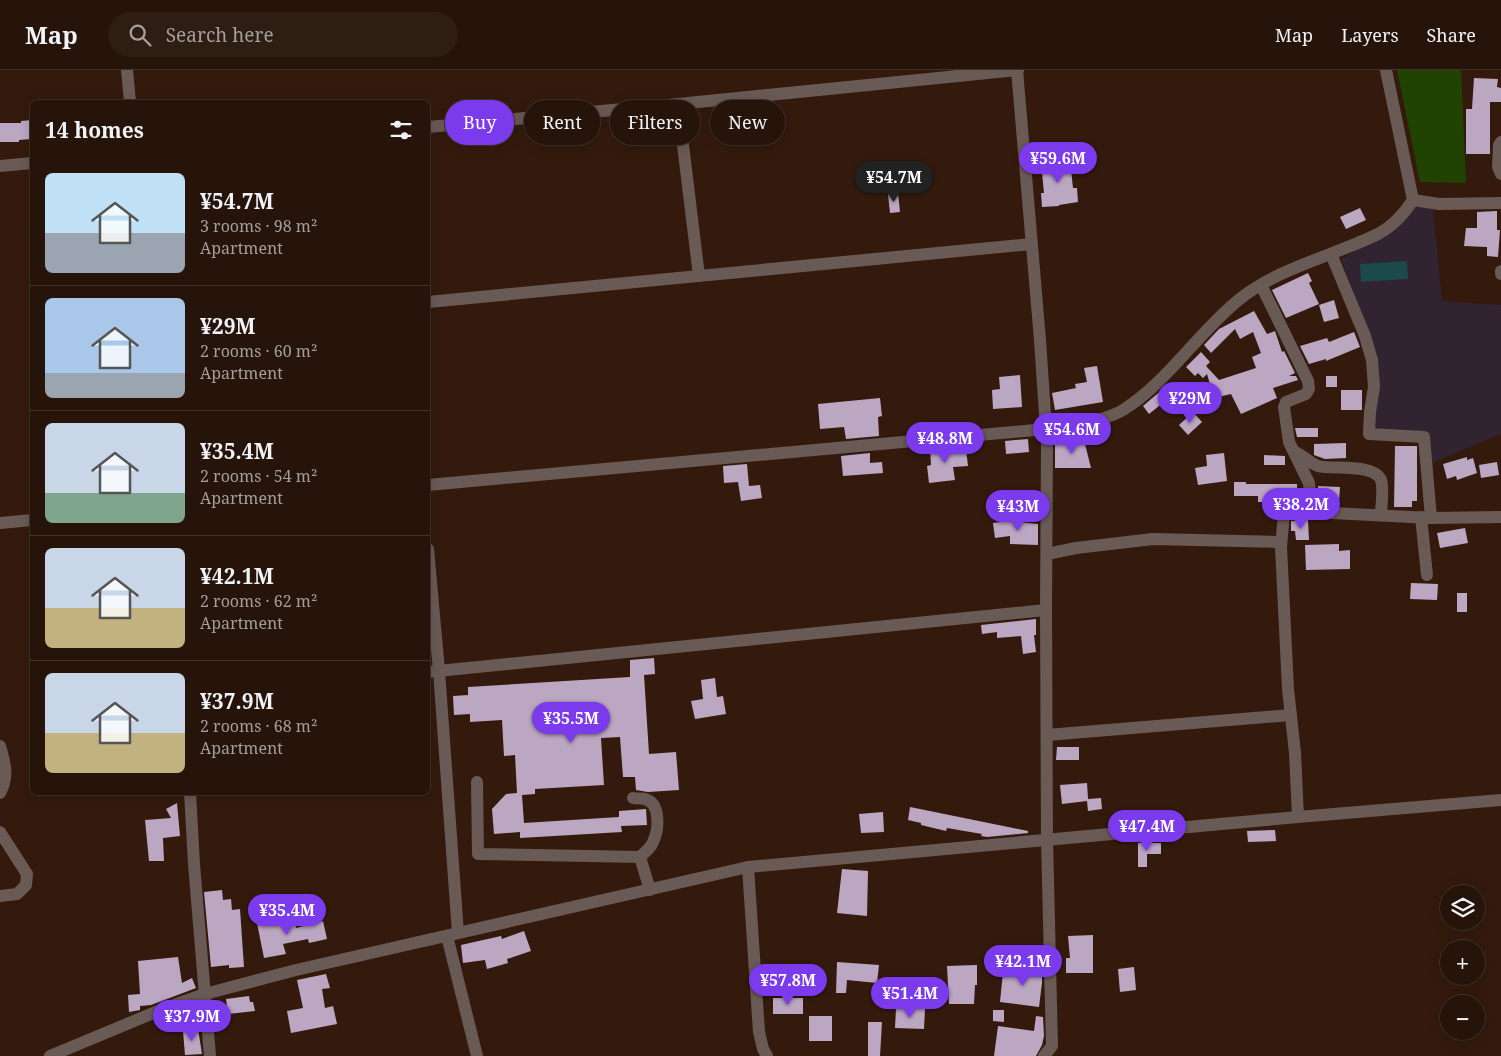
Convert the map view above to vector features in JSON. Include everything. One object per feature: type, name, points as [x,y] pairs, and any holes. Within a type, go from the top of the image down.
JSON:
[{"type":"street","points":[[127,70],[130,100]]},
{"type":"street","points":[[700,102],[1017,70],[1046,429],[1047,840],[1052,1046],[1044,1056]]},
{"type":"street","points":[[430,485],[1046,429],[1062,430],[1077,427],[1121,411],[1147,393],[1226,311],[1241,298],[1261,285],[1303,265],[1360,243],[1388,228],[1406,211],[1413,200],[1386,70]]},
{"type":"street","points":[[430,126],[610,110]]},
{"type":"street","points":[[1501,142],[1499,145],[1498,167],[1501,174]]},
{"type":"street","points":[[683,145],[699,276]]},
{"type":"street","points":[[0,166],[30,164]]},
{"type":"street","points":[[1413,200],[1439,204],[1501,203]]},
{"type":"street","points":[[430,302],[1031,244]]},
{"type":"street","points":[[1331,254],[1365,336],[1372,360],[1374,387],[1370,412],[1370,434],[1424,437],[1427,575]]},
{"type":"street","points":[[1261,285],[1308,381],[1309,389],[1306,394],[1286,402],[1284,407],[1289,442],[1309,483],[1312,512]]},
{"type":"street","points":[[1295,452],[1303,455],[1312,464],[1320,467],[1349,467],[1372,472],[1377,475],[1382,481],[1380,515]]},
{"type":"street","points":[[1298,817],[1295,753],[1288,689],[1282,542],[1284,513],[1312,512],[1426,518],[1501,517]]},
{"type":"street","points":[[0,523],[30,520]]},
{"type":"street","points":[[1047,554],[1076,548],[1153,539],[1282,542]]},
{"type":"street","points":[[430,598],[433,672],[452,934],[477,1056]]},
{"type":"street","points":[[433,672],[1046,610]]},
{"type":"street","points":[[1047,735],[1291,715]]},
{"type":"street","points":[[0,746],[6,768],[6,778],[0,793]]},
{"type":"street","points":[[477,782],[478,854],[640,857],[653,843],[657,831],[657,814],[654,804],[647,799],[633,798]]},
{"type":"street","points":[[190,795],[210,1056]]},
{"type":"street","points":[[50,1056],[163,1009],[205,994],[296,970],[748,867],[1501,800]]},
{"type":"street","points":[[0,832],[27,874],[26,885],[17,894],[0,896]]},
{"type":"street","points":[[640,857],[650,890]]},
{"type":"street","points":[[748,867],[760,1032],[763,1048],[767,1056]]},
{"type":"shaded area","points":[[1416,205],[1433,210],[1442,301],[1501,305],[1501,434],[1432,463],[1429,434],[1374,429],[1378,357],[1341,259],[1394,229]]},
{"type":"green space","points":[[1397,70],[1461,70],[1466,183],[1420,182]]},
{"type":"water","points":[[1407,261],[1408,279],[1361,282],[1360,264]]},
{"type":"building","points":[[1474,78],[1498,79],[1497,87],[1501,88],[1501,102],[1490,102],[1490,154],[1466,154],[1466,109],[1472,109]]},
{"type":"building","points":[[30,120],[30,139],[19,140],[19,142],[0,142],[0,123],[21,123],[21,121]]},
{"type":"building","points":[[1070,160],[1073,188],[1077,188],[1078,202],[1042,207],[1041,193],[1044,193],[1041,162]]},
{"type":"building","points":[[898,193],[900,212],[890,213],[888,194]]},
{"type":"building","points":[[1360,208],[1366,220],[1346,229],[1340,217]]},
{"type":"building","points":[[1497,211],[1497,230],[1500,230],[1498,257],[1487,256],[1487,247],[1464,246],[1466,228],[1477,228],[1477,212]]},
{"type":"building","points":[[1308,273],[1312,281],[1309,283],[1319,304],[1286,318],[1272,290]]},
{"type":"building","points":[[1334,300],[1339,318],[1324,322],[1319,305]]},
{"type":"building","points":[[1254,311],[1267,334],[1275,331],[1282,352],[1284,351],[1295,373],[1289,376],[1296,376],[1298,380],[1273,388],[1277,398],[1241,414],[1231,394],[1214,398],[1207,374],[1203,378],[1198,373],[1195,376],[1186,367],[1201,352],[1210,362],[1206,366],[1219,380],[1256,368],[1252,357],[1261,353],[1253,332],[1240,339],[1235,329],[1211,353],[1204,345],[1219,329]]},
{"type":"building","points":[[1354,332],[1360,347],[1326,361],[1326,359],[1309,364],[1300,346],[1327,338],[1329,342]]},
{"type":"building","points":[[1097,366],[1103,402],[1055,410],[1052,393],[1076,388],[1075,384],[1087,382],[1084,368]]},
{"type":"building","points":[[1020,375],[1022,407],[993,409],[992,390],[1000,389],[999,377]]},
{"type":"building","points":[[1326,376],[1337,376],[1337,387],[1326,387]]},
{"type":"building","points":[[1163,389],[1169,398],[1149,414],[1143,406]]},
{"type":"building","points":[[1341,390],[1362,390],[1362,410],[1341,410]]},
{"type":"building","points":[[880,398],[882,416],[878,417],[879,436],[846,439],[844,427],[820,429],[818,404]]},
{"type":"building","points":[[1193,412],[1202,422],[1188,435],[1179,425]]},
{"type":"building","points":[[1295,428],[1318,428],[1318,437],[1297,437]]},
{"type":"building","points":[[1028,439],[1029,452],[1006,454],[1005,441]]},
{"type":"building","points":[[1084,440],[1091,468],[1055,468],[1055,442]]},
{"type":"building","points":[[1346,443],[1346,458],[1325,459],[1314,455],[1314,444]]},
{"type":"building","points":[[1395,446],[1417,446],[1417,501],[1412,501],[1412,507],[1394,507]]},
{"type":"building","points":[[951,447],[951,450],[966,449],[968,466],[953,467],[955,480],[929,483],[927,466],[931,465],[930,448]]},
{"type":"building","points":[[870,453],[870,463],[882,462],[883,473],[843,476],[841,456]]},
{"type":"building","points":[[1224,453],[1227,481],[1198,485],[1195,468],[1207,466],[1206,455]]},
{"type":"building","points":[[1264,455],[1285,456],[1285,465],[1264,465]]},
{"type":"building","points":[[1467,457],[1467,460],[1473,458],[1477,473],[1457,480],[1456,476],[1447,479],[1443,464]]},
{"type":"building","points":[[1497,462],[1499,475],[1481,478],[1479,465]]},
{"type":"building","points":[[747,464],[749,486],[760,485],[762,498],[741,501],[738,482],[724,483],[723,466]]},
{"type":"building","points":[[1234,482],[1246,482],[1246,484],[1297,484],[1297,502],[1258,502],[1258,496],[1234,496]]},
{"type":"building","points":[[1318,486],[1340,487],[1339,501],[1319,500]]},
{"type":"building","points":[[1308,520],[1309,540],[1296,540],[1295,531],[1291,531],[1291,521]]},
{"type":"building","points":[[1007,521],[1038,524],[1038,545],[1010,544],[1010,536],[995,538],[993,523]]},
{"type":"building","points":[[1465,528],[1468,543],[1440,548],[1437,533]]},
{"type":"building","points":[[1339,544],[1339,551],[1350,550],[1350,569],[1306,570],[1305,545]]},
{"type":"building","points":[[1411,583],[1438,584],[1437,600],[1410,599]]},
{"type":"building","points":[[1457,593],[1467,593],[1467,612],[1457,612]]},
{"type":"building","points":[[1036,619],[1036,635],[1034,635],[1036,652],[1023,654],[1021,636],[997,638],[997,632],[982,634],[981,625]]},
{"type":"building","points":[[654,658],[655,674],[644,675],[649,754],[676,752],[679,790],[648,792],[636,790],[635,777],[623,777],[620,737],[601,738],[604,785],[535,789],[535,794],[522,795],[524,823],[619,817],[619,811],[646,809],[647,825],[621,826],[622,832],[520,838],[520,832],[494,834],[492,809],[506,794],[517,793],[515,755],[504,756],[502,720],[470,722],[470,714],[454,715],[453,696],[468,695],[468,687],[630,677],[630,660]]},
{"type":"building","points":[[715,678],[717,697],[723,696],[726,714],[695,719],[691,701],[703,699],[701,680]]},
{"type":"building","points":[[1057,747],[1079,747],[1079,760],[1056,760]]},
{"type":"building","points":[[1087,783],[1088,799],[1101,798],[1102,809],[1088,811],[1087,801],[1062,804],[1060,785]]},
{"type":"building","points":[[177,803],[180,836],[163,838],[164,861],[149,861],[145,820],[171,818],[166,809]]},
{"type":"building","points":[[910,807],[1028,831],[1028,833],[987,837],[981,836],[982,834],[947,828],[946,831],[908,820]]},
{"type":"building","points":[[883,812],[884,832],[861,833],[859,814]]},
{"type":"building","points":[[1275,830],[1276,841],[1248,842],[1247,831]]},
{"type":"building","points":[[1138,843],[1161,843],[1161,854],[1147,854],[1147,867],[1138,867]]},
{"type":"building","points":[[842,869],[868,871],[867,916],[837,913]]},
{"type":"building","points":[[222,890],[223,900],[231,899],[232,910],[240,909],[244,967],[229,968],[229,965],[211,967],[204,892]]},
{"type":"building","points":[[278,919],[279,925],[295,922],[296,928],[323,921],[327,939],[309,943],[308,939],[283,944],[286,954],[264,958],[257,923]]},
{"type":"building","points":[[524,931],[531,951],[507,959],[508,963],[487,969],[485,960],[463,963],[461,945],[501,936],[502,939]]},
{"type":"building","points":[[1093,935],[1093,973],[1066,973],[1066,958],[1070,958],[1068,936]]},
{"type":"building","points":[[178,957],[182,983],[192,978],[196,988],[151,1005],[140,1006],[140,1010],[129,1012],[128,995],[140,994],[138,961]]},
{"type":"building","points":[[837,962],[879,965],[877,983],[847,980],[846,993],[836,993]]},
{"type":"building","points":[[977,965],[977,985],[975,985],[974,1004],[949,1004],[947,966]]},
{"type":"building","points":[[1024,966],[1042,967],[1039,1007],[1000,1002],[1003,972],[1024,973]]},
{"type":"building","points":[[1134,967],[1136,990],[1120,992],[1118,969]]},
{"type":"building","points":[[326,974],[330,988],[322,989],[325,1008],[333,1006],[337,1024],[291,1033],[287,1011],[303,1008],[297,980]]},
{"type":"building","points":[[249,996],[255,1011],[228,1014],[226,999]]},
{"type":"building","points":[[773,998],[803,998],[803,1014],[773,1014]]},
{"type":"building","points":[[896,1008],[925,1009],[924,1029],[895,1028]]},
{"type":"building","points":[[993,1010],[1004,1010],[1004,1022],[993,1021]]},
{"type":"building","points":[[809,1016],[832,1016],[832,1041],[809,1041]]},
{"type":"building","points":[[1036,1016],[1043,1017],[1044,1036],[1036,1056],[994,1056],[998,1026],[1034,1031]]},
{"type":"building","points":[[868,1022],[882,1022],[880,1056],[868,1056]]},
{"type":"building","points":[[198,1029],[202,1054],[185,1055],[183,1031]]}]
